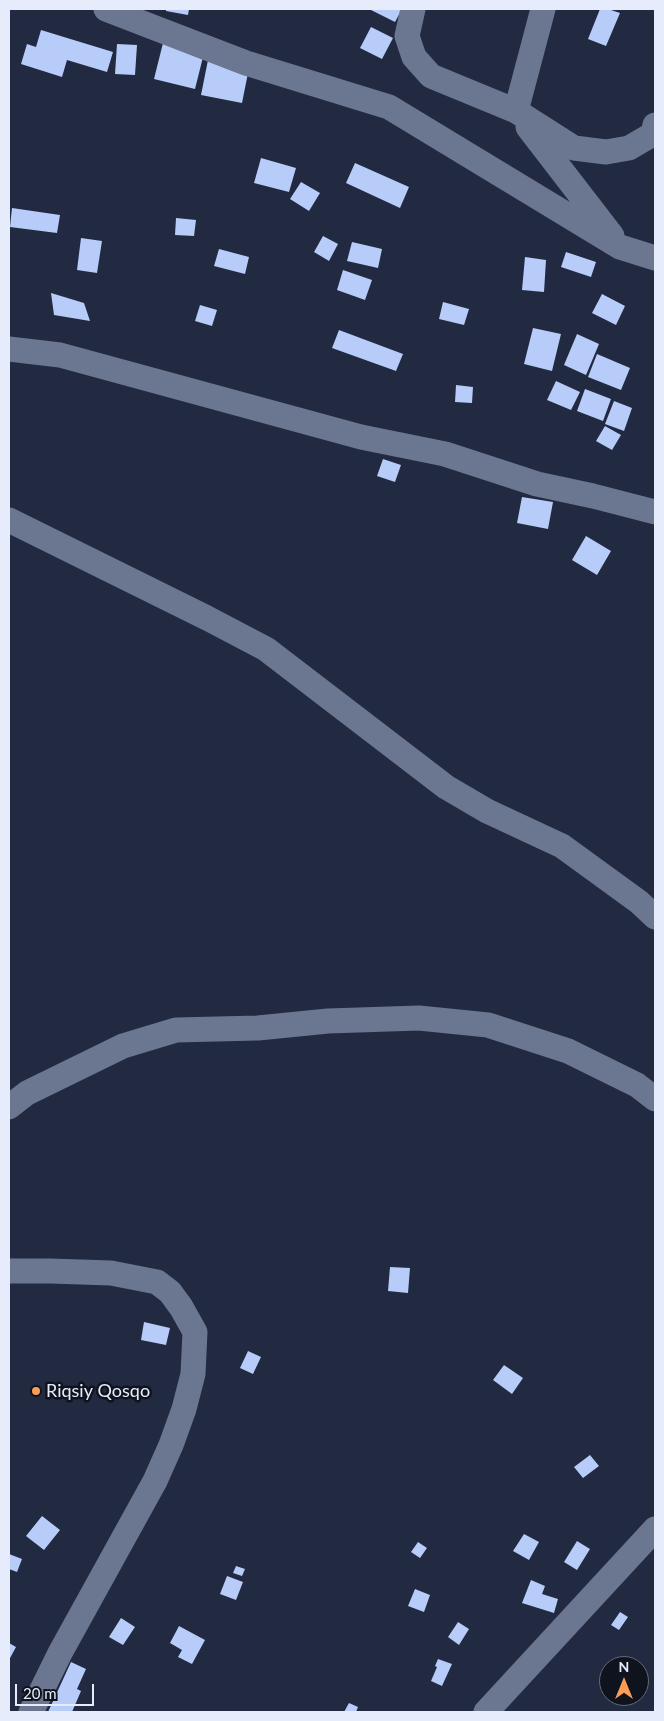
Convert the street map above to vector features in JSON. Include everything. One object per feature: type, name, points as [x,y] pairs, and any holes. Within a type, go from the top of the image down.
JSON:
[{"type":"street","points":[[106,9],[246,63],[389,107],[620,247],[655,258]]},
{"type":"street","points":[[413,9],[407,36],[414,57],[431,76],[516,111],[574,148],[606,152],[629,148],[653,134],[655,125]]},
{"type":"street","points":[[516,111],[543,9]]},
{"type":"street","points":[[516,111],[620,247]]},
{"type":"street","points":[[9,349],[60,355],[361,437],[445,454],[537,484],[655,512]]},
{"type":"street","points":[[9,520],[208,618],[266,649],[446,787],[487,812],[562,846],[639,902],[655,917]]},
{"type":"street","points":[[9,1107],[27,1093],[123,1046],[176,1030],[258,1028],[328,1021],[419,1018],[488,1025],[568,1052],[637,1085],[655,1099]]},
{"type":"street","points":[[9,1271],[111,1273],[157,1282],[170,1292],[195,1332],[193,1374],[184,1409],[171,1445],[155,1481],[60,1653],[31,1712]]},
{"type":"street","points":[[486,1712],[655,1529]]},
{"type":"building","points":[[166,9],[189,9],[188,15],[166,11]]},
{"type":"building","points":[[369,9],[402,9],[395,22]]},
{"type":"building","points":[[600,9],[608,9],[620,13],[606,46],[588,39]]},
{"type":"building","points":[[371,27],[393,38],[382,59],[360,48]]},
{"type":"building","points":[[41,30],[113,52],[107,72],[67,60],[62,77],[21,64],[27,44],[36,47]]},
{"type":"building","points":[[163,43],[204,53],[195,89],[154,79]]},
{"type":"building","points":[[117,44],[137,45],[135,75],[115,74]]},
{"type":"building","points":[[208,60],[249,68],[242,103],[201,95]]},
{"type":"building","points":[[261,158],[296,168],[289,192],[254,183]]},
{"type":"building","points":[[355,163],[409,187],[400,208],[346,183]]},
{"type":"building","points":[[301,182],[320,193],[309,211],[290,199]]},
{"type":"building","points":[[12,208],[60,215],[57,233],[10,227]]},
{"type":"building","points":[[176,218],[196,220],[194,236],[175,235]]},
{"type":"building","points":[[323,236],[338,244],[329,261],[314,252]]},
{"type":"building","points":[[81,238],[102,241],[97,273],[77,270]]},
{"type":"building","points":[[352,242],[382,249],[378,268],[347,261]]},
{"type":"building","points":[[219,249],[249,257],[245,274],[214,266]]},
{"type":"building","points":[[566,252],[596,262],[591,277],[561,267]]},
{"type":"building","points":[[525,257],[546,260],[544,292],[522,290]]},
{"type":"building","points":[[343,270],[372,280],[365,300],[337,290]]},
{"type":"building","points":[[51,293],[84,303],[90,321],[54,315]]},
{"type":"building","points":[[602,294],[625,306],[616,325],[592,313]]},
{"type":"building","points":[[443,302],[469,309],[464,325],[439,319]]},
{"type":"building","points":[[200,305],[217,310],[212,326],[195,321]]},
{"type":"building","points":[[533,328],[561,334],[552,371],[524,364]]},
{"type":"building","points":[[339,330],[403,354],[396,371],[332,348]]},
{"type":"building","points":[[577,334],[599,344],[586,375],[564,365]]},
{"type":"building","points":[[597,354],[630,368],[621,390],[588,377]]},
{"type":"building","points":[[556,381],[580,392],[571,410],[547,400]]},
{"type":"building","points":[[456,385],[473,387],[472,403],[455,402]]},
{"type":"building","points":[[585,389],[611,399],[603,421],[577,411]]},
{"type":"building","points":[[614,401],[632,408],[624,431],[605,424]]},
{"type":"building","points":[[605,426],[621,435],[612,450],[596,441]]},
{"type":"building","points":[[383,459],[401,465],[395,482],[377,476]]},
{"type":"building","points":[[522,497],[553,502],[548,529],[517,523]]},
{"type":"building","points":[[586,536],[611,551],[597,575],[572,560]]},
{"type":"building","points":[[390,1267],[410,1268],[408,1293],[388,1291]]},
{"type":"building","points":[[144,1322],[170,1328],[166,1345],[141,1340]]},
{"type":"building","points":[[248,1351],[261,1357],[253,1374],[240,1368]]},
{"type":"building","points":[[504,1365],[523,1378],[512,1394],[493,1380]]},
{"type":"building","points":[[590,1455],[599,1466],[583,1478],[574,1467]]},
{"type":"building","points":[[42,1516],[60,1530],[44,1550],[26,1536]]},
{"type":"building","points":[[524,1534],[539,1542],[529,1560],[513,1551]]},
{"type":"building","points":[[577,1541],[590,1549],[577,1570],[564,1562]]},
{"type":"building","points":[[418,1542],[427,1548],[420,1558],[411,1552]]},
{"type":"building","points":[[9,1554],[22,1559],[17,1572],[9,1569]]},
{"type":"building","points":[[236,1566],[245,1569],[242,1576],[233,1573]]},
{"type":"building","points":[[227,1576],[243,1582],[236,1600],[220,1594]]},
{"type":"building","points":[[531,1580],[545,1586],[542,1594],[558,1599],[554,1613],[522,1603]]},
{"type":"building","points":[[415,1589],[430,1595],[424,1612],[408,1606]]},
{"type":"building","points":[[620,1612],[628,1617],[619,1630],[611,1625]]},
{"type":"building","points":[[121,1618],[135,1627],[123,1645],[109,1637]]},
{"type":"building","points":[[458,1622],[469,1629],[459,1645],[448,1637]]},
{"type":"building","points":[[179,1626],[205,1640],[192,1664],[178,1657],[182,1650],[170,1643]]},
{"type":"building","points":[[9,1643],[16,1647],[9,1660]]},
{"type":"building","points":[[438,1659],[452,1664],[442,1686],[431,1681]]},
{"type":"building","points":[[71,1662],[86,1669],[77,1689],[81,1691],[72,1712],[48,1712]]},
{"type":"building","points":[[349,1703],[358,1707],[356,1712],[344,1712]]},
{"type":"place","name":"Riqsiy Qosqo","points":[[36,1391]]}]
